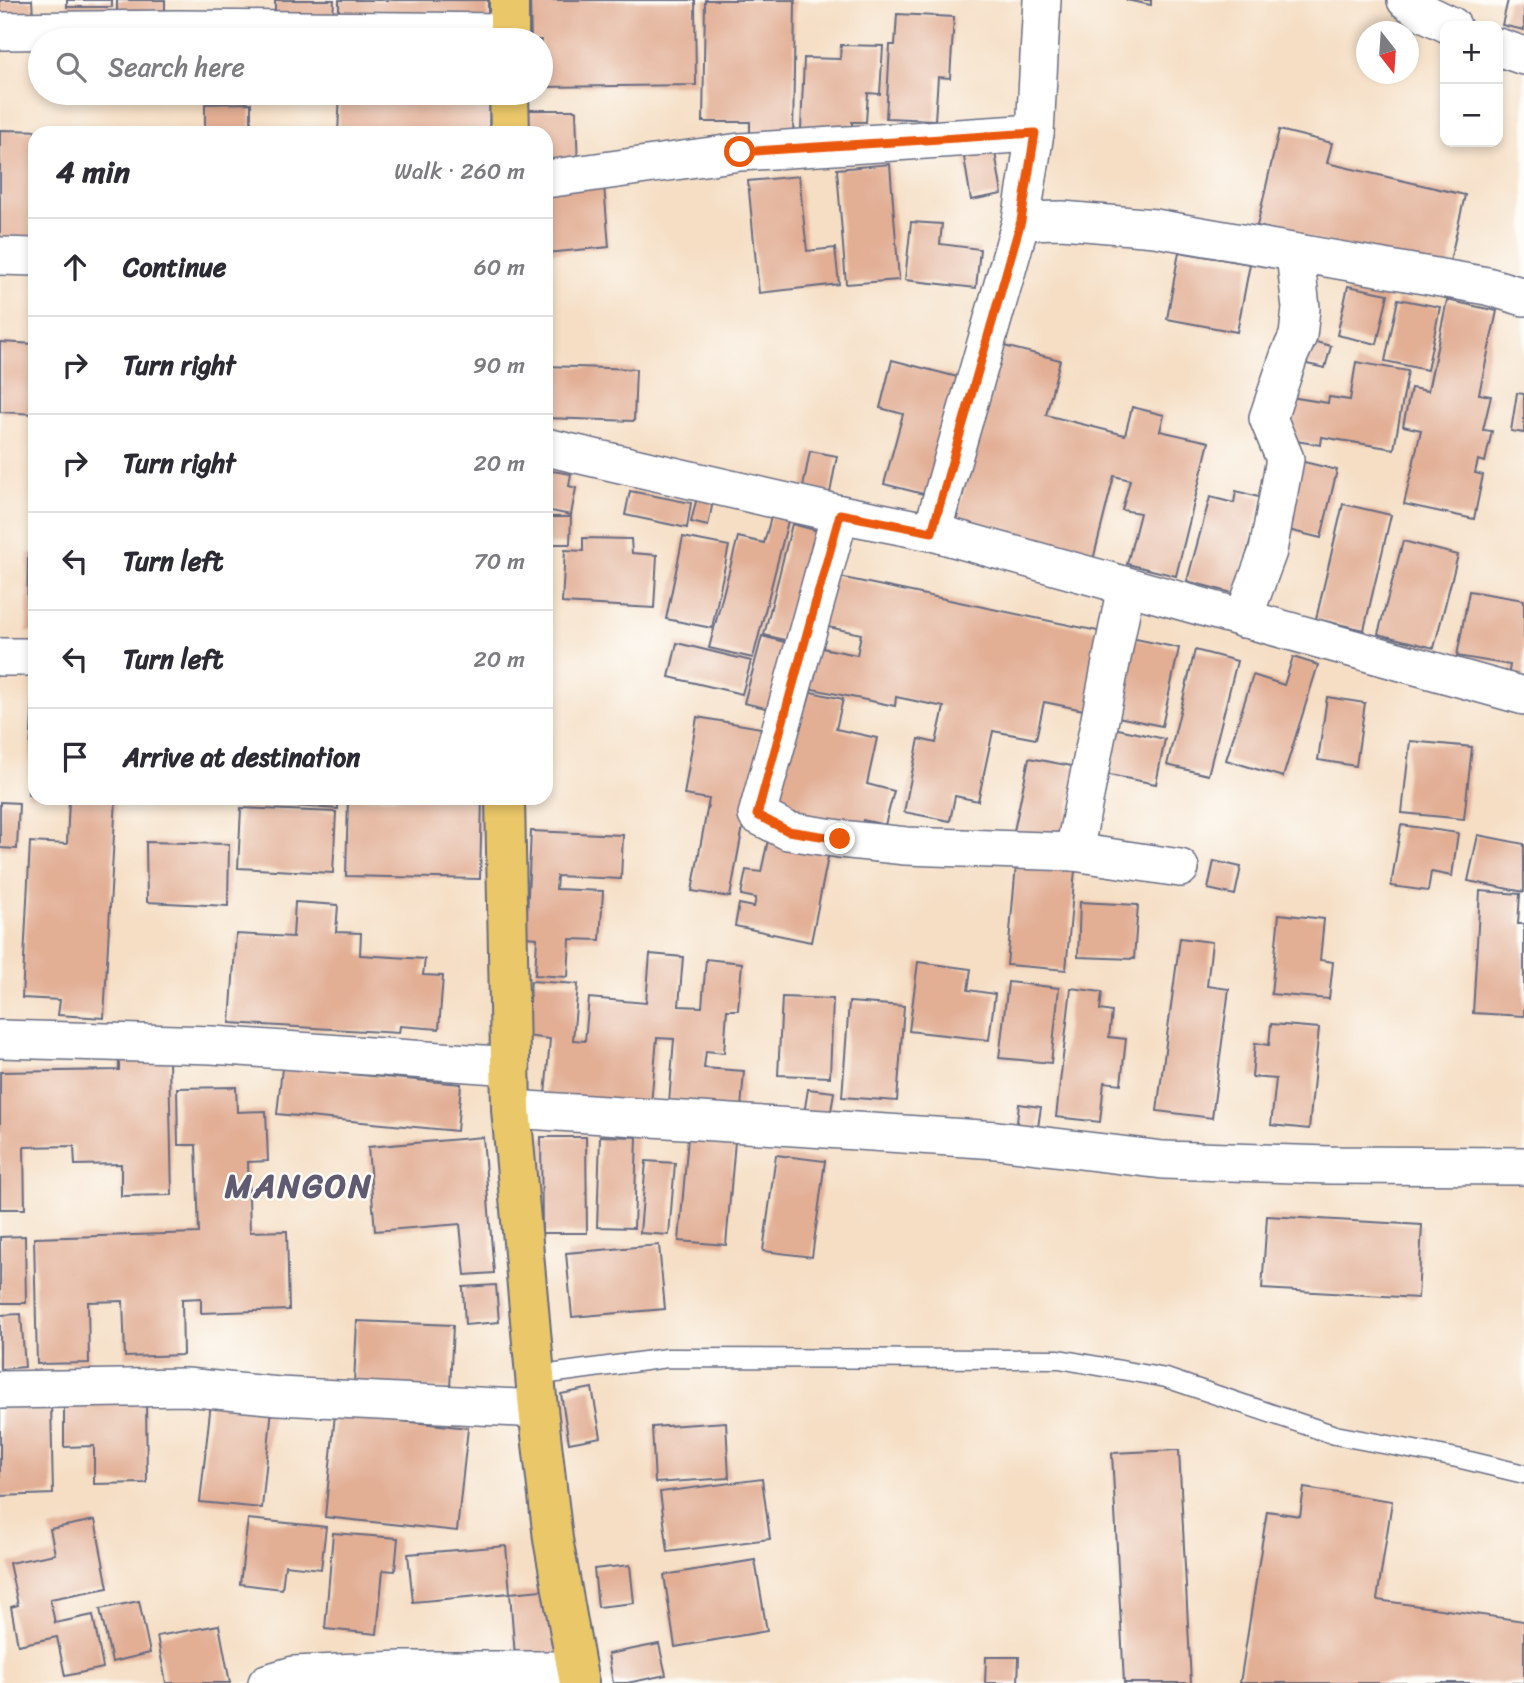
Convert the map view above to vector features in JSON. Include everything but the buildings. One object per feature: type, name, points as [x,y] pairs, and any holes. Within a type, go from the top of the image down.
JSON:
[{"type":"highway","points":[[509,105],[510,126]]},
{"type":"highway","points":[[505,805],[511,1109],[553,1539],[578,1676]]},
{"type":"street","points":[[932,532],[1021,221],[1035,133],[1042,0]]},
{"type":"street","points":[[1406,0],[1441,21]]},
{"type":"street","points":[[245,28],[509,24]]},
{"type":"street","points":[[0,32],[28,32]]},
{"type":"street","points":[[1503,49],[1524,56]]},
{"type":"street","points":[[553,178],[740,152],[1035,133]]},
{"type":"street","points":[[1021,221],[1062,220],[1155,228],[1487,286],[1524,297]]},
{"type":"street","points":[[1243,618],[1268,551],[1285,459],[1268,418],[1298,336],[1301,308],[1296,254]]},
{"type":"street","points":[[0,256],[28,257]]},
{"type":"street","points":[[553,449],[840,514],[932,532],[1524,696]]},
{"type":"street","points":[[840,514],[757,815],[788,831],[840,839],[906,846],[1074,852],[1180,868]]},
{"type":"street","points":[[1074,852],[1126,586]]},
{"type":"street","points":[[0,657],[28,657]]},
{"type":"street","points":[[0,1039],[212,1045],[511,1066]]},
{"type":"street","points":[[511,1109],[997,1140],[1163,1160],[1330,1165],[1524,1166]]},
{"type":"street","points":[[0,1390],[186,1387],[279,1396],[537,1393]]},
{"type":"street","points":[[267,1683],[294,1675],[401,1670],[578,1676]]},
{"type":"lane","points":[[537,1393],[667,1358],[1059,1359],[1166,1378],[1335,1435],[1457,1458],[1524,1474]]},
{"type":"district","name":"MANGON","points":[[299,1185]]},
{"type":"route","points":[[740,152],[1035,133],[1021,221],[932,532],[840,514],[757,815],[788,831],[840,839]]}]
